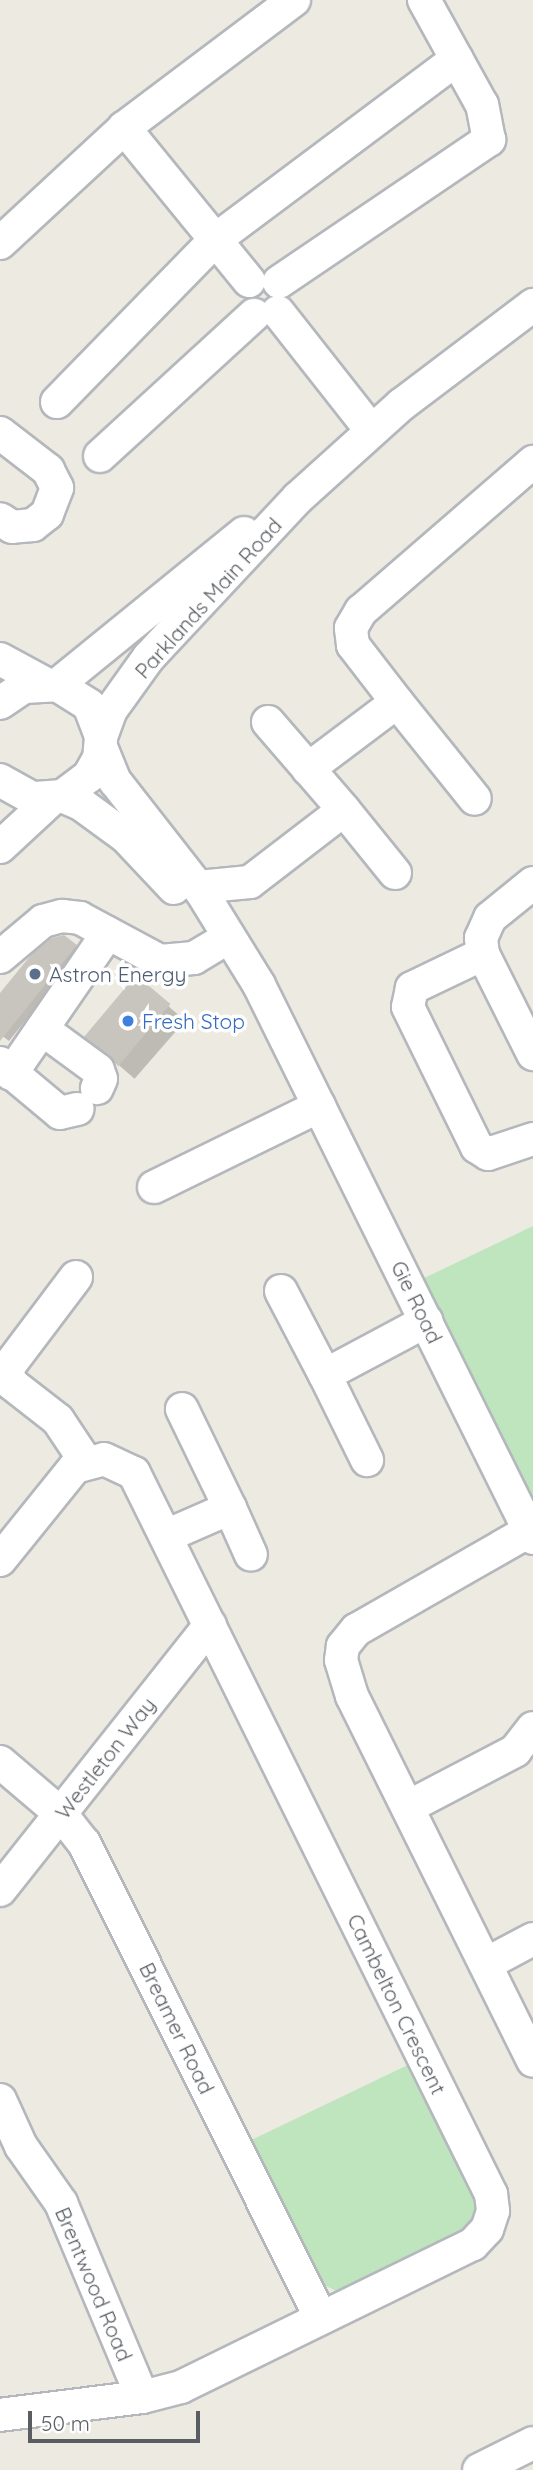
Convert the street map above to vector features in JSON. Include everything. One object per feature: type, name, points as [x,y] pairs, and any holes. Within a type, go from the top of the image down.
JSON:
[{"type":"street","points":[[0,243],[124,128],[294,0]]},
{"type":"street","points":[[100,456],[265,298],[489,140],[482,105],[425,0]]},
{"type":"street","points":[[57,402],[215,240],[457,59]]},
{"type":"street","points":[[124,128],[371,430]]},
{"type":"street","name":"Parklands Main Road","points":[[57,797],[89,776],[111,710],[149,657],[298,498],[371,430],[533,305]]},
{"type":"street","points":[[0,433],[48,470],[57,488],[47,514],[33,525],[12,527],[0,519]]},
{"type":"street","points":[[475,799],[353,645],[351,628],[361,611],[533,462]]},
{"type":"street","name":"Parklands Main Road","points":[[51,684],[235,539],[298,498]]},
{"type":"street","points":[[0,659],[51,684]]},
{"type":"street","points":[[0,703],[24,687],[51,684]]},
{"type":"street","name":"Gie Road","points":[[51,684],[89,705],[115,781],[198,887],[223,939],[319,1106],[532,1539]]},
{"type":"street","points":[[308,769],[397,702]]},
{"type":"street","points":[[268,722],[395,873]]},
{"type":"street","name":"Gie Road","points":[[0,780],[22,795],[57,797],[81,804],[125,837],[223,939]]},
{"type":"street","points":[[0,847],[57,797]]},
{"type":"street","points":[[0,957],[43,921],[62,916],[80,918],[160,961],[194,958],[223,939],[250,882],[344,810]]},
{"type":"street","points":[[198,887],[250,882]]},
{"type":"street","points":[[533,883],[486,923],[481,938],[483,954],[524,1012],[533,1054]]},
{"type":"street","points":[[42,1029],[98,1070],[101,1079],[88,1098],[60,1113],[6,1068],[42,1029],[108,933]]},
{"type":"street","points":[[483,954],[412,988],[408,1007],[477,1147],[488,1153],[533,1139]]},
{"type":"street","points":[[153,1187],[280,1128],[319,1106]]},
{"type":"street","points":[[4,1548],[68,1474],[86,1462],[58,1420],[12,1384],[6,1370],[76,1277]]},
{"type":"street","points":[[281,1291],[367,1460]]},
{"type":"street","points":[[325,1374],[426,1321]]},
{"type":"street","points":[[182,1409],[251,1555]]},
{"type":"street","name":"Cambelton Crescent","points":[[0,2414],[142,2397],[181,2387],[473,2244],[487,2229],[493,2203],[131,1469],[110,1460],[86,1462]]},
{"type":"street","points":[[166,1536],[230,1508]]},
{"type":"street","points":[[532,1539],[472,1565],[356,1630],[344,1646],[344,1677],[533,2061]]},
{"type":"street","name":"Westleton Way","points":[[0,1890],[210,1625]]},
{"type":"street","points":[[408,1807],[515,1751],[533,1728]]},
{"type":"street","name":"Breamer Road","points":[[0,1762],[61,1814],[84,1843],[321,2318]]},
{"type":"street","points":[[486,1964],[533,1939]]},
{"type":"street","name":"Brentwood Road","points":[[0,2100],[21,2146],[61,2203],[142,2397]]},
{"type":"street","points":[[478,2470],[533,2443]]},
{"type":"green space","points":[[533,1226],[533,1514],[420,1280]]},
{"type":"green space","points":[[414,2062],[479,2197],[475,2228],[343,2294],[313,2280],[245,2143]]},
{"type":"building","points":[[64,935],[77,945],[0,1041],[0,993],[31,955],[52,938]]},
{"type":"building","name":"Fresh Stop","points":[[136,975],[170,1004],[118,1066],[84,1037]]},
{"type":"place","name":"Astron Energy","points":[[35,974]]},
{"type":"place","name":"Fresh Stop","points":[[128,1021]]}]
